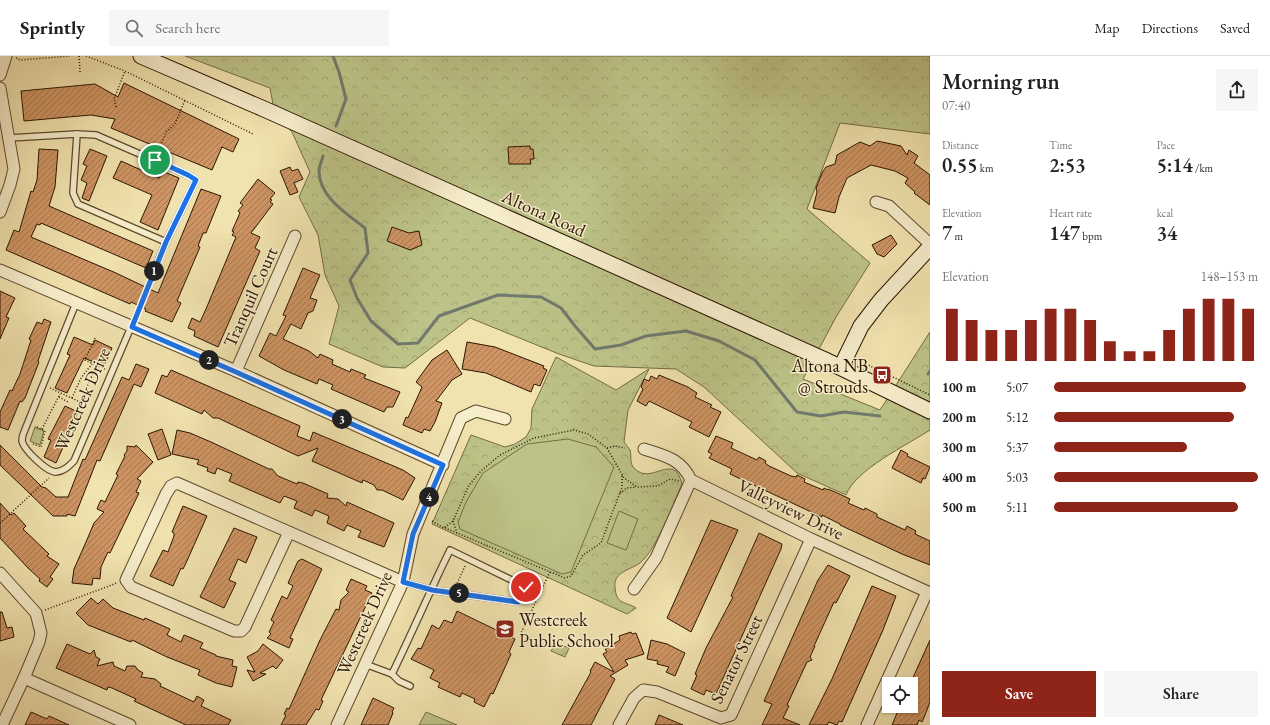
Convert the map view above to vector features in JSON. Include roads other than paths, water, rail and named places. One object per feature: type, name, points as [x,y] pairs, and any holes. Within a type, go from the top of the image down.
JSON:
[{"type":"main road","name":"Altona Road","points":[[141,56],[264,109],[842,367],[930,411]]},
{"type":"main road","points":[[842,367],[861,326],[881,300],[930,245]]},
{"type":"street","points":[[0,75],[6,56]]},
{"type":"street","points":[[0,88],[14,169],[0,212]]},
{"type":"street","points":[[876,202],[889,206],[930,245]]},
{"type":"street","name":"Tranquil Court","points":[[236,372],[295,236]]},
{"type":"street","points":[[0,270],[236,372],[443,465]]},
{"type":"street","name":"Westcreek Drive","points":[[337,725],[403,582],[413,534],[443,465],[461,418],[476,411],[505,419]]},
{"type":"street","name":"Valleyview Drive","points":[[644,450],[676,461],[686,470],[691,480],[811,539],[929,592]]},
{"type":"street","points":[[634,589],[656,558],[691,480]]},
{"type":"street","points":[[289,532],[245,627],[240,631],[234,631],[131,587],[126,580],[166,494],[171,486],[177,482],[403,582]]},
{"type":"street","name":"Senator Street","points":[[619,725],[634,698],[643,690],[658,692],[721,718],[731,715],[811,539]]},
{"type":"street","points":[[0,573],[36,613],[41,627],[40,637],[24,678],[2,725]]},
{"type":"street","points":[[867,725],[929,592]]},
{"type":"street","points":[[24,678],[130,725]]},
{"type":"lane","points":[[77,134],[73,193],[78,204],[166,242]]},
{"type":"lane","points":[[9,138],[77,134],[96,135],[155,160],[196,180],[166,242],[153,273]]},
{"type":"lane","name":"Westcreek Drive","points":[[76,303],[23,435],[22,441],[26,450],[46,469],[54,472],[64,471],[74,461],[132,327]]},
{"type":"lane","points":[[392,674],[432,590],[450,550],[526,587],[518,602],[432,590],[403,582]]},
{"type":"lane","points":[[365,664],[392,674],[399,681],[410,686]]},
{"type":"waterway","points":[[333,56],[346,99],[336,126]]},
{"type":"waterway","points":[[323,156],[319,171],[320,180],[324,189],[335,204],[365,228],[368,253],[350,280],[357,298],[371,321],[398,344],[418,343],[439,316],[498,295],[541,297],[561,308],[595,349],[621,345],[646,336],[686,331],[719,341],[755,360],[797,412],[821,416],[844,412],[880,416]]},
{"type":"place","name":"Altona NB @ Strouds","points":[[882,375]]},
{"type":"place","name":"Westcreek Public School","points":[[505,629]]}]
